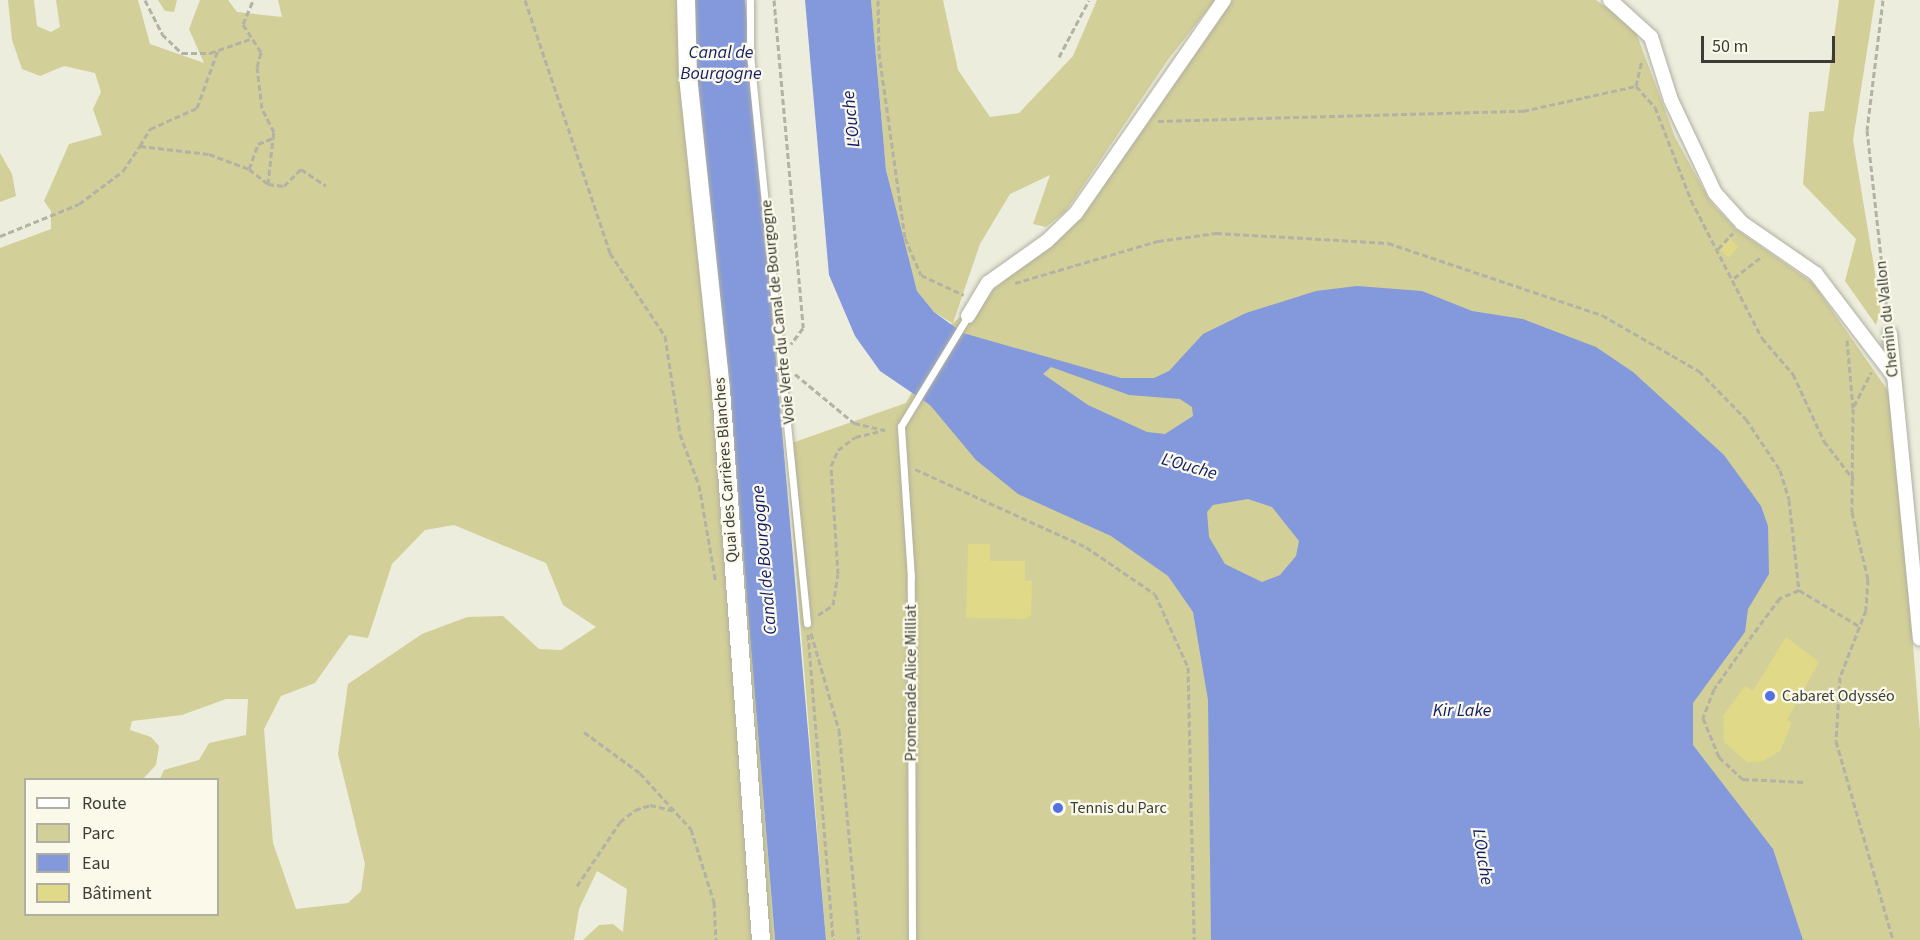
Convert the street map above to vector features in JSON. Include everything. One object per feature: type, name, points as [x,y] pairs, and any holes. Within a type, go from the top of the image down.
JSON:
[{"type":"street","name":"Quai des Carrières Blanches","points":[[686,0],[688,76],[721,389],[761,940]]},
{"type":"street","points":[[968,316],[988,283],[1047,241],[1076,213],[1224,0]]},
{"type":"street","points":[[1610,0],[1651,37],[1697,160],[1715,193],[1742,223],[1816,274],[1893,375]]},
{"type":"street","name":"Chemin du Vallon","points":[[1890,334],[1920,639]]},
{"type":"lane","name":"Voie Verte du Canal de Bourgogne","points":[[750,0],[750,54],[782,355],[807,623]]},
{"type":"lane","points":[[901,426],[968,316]]},
{"type":"lane","name":"Promenade Alice Milliat","points":[[901,426],[911,578],[912,940]]},
{"type":"path","points":[[145,0],[162,34],[182,53],[218,50],[250,39]]},
{"type":"path","points":[[252,0],[243,24],[250,39],[261,52],[257,75],[273,138],[268,184]]},
{"type":"path","points":[[525,0],[610,253],[665,336],[680,434],[699,485],[718,595]]},
{"type":"path","points":[[774,0],[803,328],[782,355],[795,375],[854,423],[885,430]]},
{"type":"path","points":[[878,0],[879,53],[904,238],[921,275],[976,303]]},
{"type":"path","points":[[1059,57],[1089,0]]},
{"type":"path","name":"Chemin du Vallon","points":[[1883,0],[1868,146],[1890,334]]},
{"type":"path","points":[[0,236],[79,204],[123,171],[150,129],[197,108],[216,70],[218,50]]},
{"type":"path","points":[[1141,121],[1534,110],[1636,86],[1656,107],[1691,200],[1734,278],[1762,338],[1793,374],[1824,441],[1854,480]]},
{"type":"path","points":[[249,170],[258,144],[273,138]]},
{"type":"path","points":[[140,146],[209,154],[249,170],[268,184],[284,186],[301,169],[326,186]]},
{"type":"path","points":[[1718,249],[1742,223]]},
{"type":"path","points":[[988,283],[1030,281],[1158,241],[1216,232],[1388,243],[1602,315],[1699,371],[1765,443],[1789,500],[1799,590]]},
{"type":"path","points":[[1734,278],[1775,245]]},
{"type":"path","points":[[1845,311],[1854,480],[1852,512],[1868,579],[1866,610],[1840,677],[1836,741],[1893,940]]},
{"type":"path","points":[[807,623],[833,605],[838,574],[831,466],[838,450],[855,437],[901,426]]},
{"type":"path","points":[[902,463],[1086,547],[1155,594],[1188,666],[1194,940]]},
{"type":"path","points":[[1799,590],[1859,626]]},
{"type":"path","points":[[1799,590],[1780,598],[1752,634],[1714,689],[1703,718],[1719,756],[1743,779],[1805,782]]},
{"type":"path","points":[[807,623],[833,940]]},
{"type":"path","points":[[807,623],[825,666],[839,730],[859,940]]},
{"type":"path","points":[[584,732],[640,773],[691,829],[705,866],[716,940]]},
{"type":"path","points":[[577,886],[620,822],[635,810],[650,806],[674,811]]},
{"type":"green space","points":[[8,0],[34,0],[37,26],[51,32],[60,27],[56,0],[138,0],[150,44],[204,63],[189,29],[200,0],[228,0],[237,12],[282,17],[278,0],[695,0],[694,59],[733,430],[775,940],[583,940],[599,925],[613,924],[623,932],[627,889],[597,871],[579,909],[574,940],[0,940],[0,248],[51,229],[51,211],[44,201],[69,144],[102,135],[93,109],[101,92],[95,73],[64,66],[40,76],[22,69],[12,40]],"holes":[[[454,525],[546,563],[563,605],[596,627],[561,650],[539,649],[503,616],[467,617],[422,634],[348,684],[338,754],[365,864],[361,891],[348,903],[296,909],[273,843],[264,729],[281,696],[315,683],[349,635],[368,638],[392,564],[425,530]]]},
{"type":"green space","points":[[158,0],[177,0],[174,12],[165,11]]},
{"type":"green space","points":[[871,0],[943,0],[958,70],[990,117],[1019,113],[1073,56],[1097,0],[1215,0],[1167,61],[1066,211],[1046,227],[1033,224],[1050,175],[1010,194],[980,244],[953,323],[1078,220],[1232,0],[1596,0],[1634,27],[1675,137],[1710,201],[1736,229],[1813,283],[1893,398],[1920,731],[1920,940],[826,940],[786,445],[906,403],[952,323],[934,312],[917,291],[904,244],[886,170]]},
{"type":"green space","points":[[1839,0],[1875,0],[1853,140],[1881,309],[1876,325],[1845,281],[1856,239],[1803,184],[1809,112],[1824,111]]},
{"type":"green space","points":[[0,153],[12,174],[16,196],[0,202]]},
{"type":"water","name":"Canal de Bourgogne","points":[[695,0],[745,0],[826,940],[775,940],[733,430],[694,59]]},
{"type":"water","name":"Kir Lake","points":[[805,0],[871,0],[886,170],[917,291],[934,312],[963,333],[1121,378],[1154,378],[1169,371],[1203,334],[1246,313],[1316,291],[1357,286],[1422,291],[1472,311],[1523,319],[1596,347],[1633,372],[1724,455],[1761,506],[1768,526],[1769,574],[1748,609],[1745,632],[1693,703],[1693,745],[1773,849],[1803,940],[1211,940],[1208,700],[1193,612],[1168,576],[1111,536],[1018,494],[976,460],[930,405],[880,371],[855,336],[829,275]],"holes":[[[1051,367],[1129,395],[1180,399],[1192,407],[1193,416],[1165,434],[1147,432],[1088,405],[1043,374]],[[1248,499],[1272,507],[1299,541],[1296,556],[1280,575],[1262,582],[1225,564],[1209,537],[1207,512],[1213,505]]]},
{"type":"building","points":[[1729,238],[1739,247],[1729,258],[1719,249]]},
{"type":"building","points":[[968,544],[990,544],[990,561],[1025,561],[1025,581],[1032,581],[1031,615],[1026,619],[966,618]]},
{"type":"building","name":"Cabaret Odysséo","points":[[1786,637],[1819,662],[1787,720],[1792,723],[1780,751],[1761,762],[1747,762],[1724,742],[1723,716],[1745,686],[1753,691]]},
{"type":"place","name":"Cabaret Odysséo","points":[[1770,696]]},
{"type":"place","name":"Tennis du Parc","points":[[1058,808]]},
{"type":"water label","name":"L'Ouche","points":[[852,119]]},
{"type":"water label","name":"L'Ouche","points":[[1189,467]]},
{"type":"water label","name":"L'Ouche","points":[[1482,857]]}]
